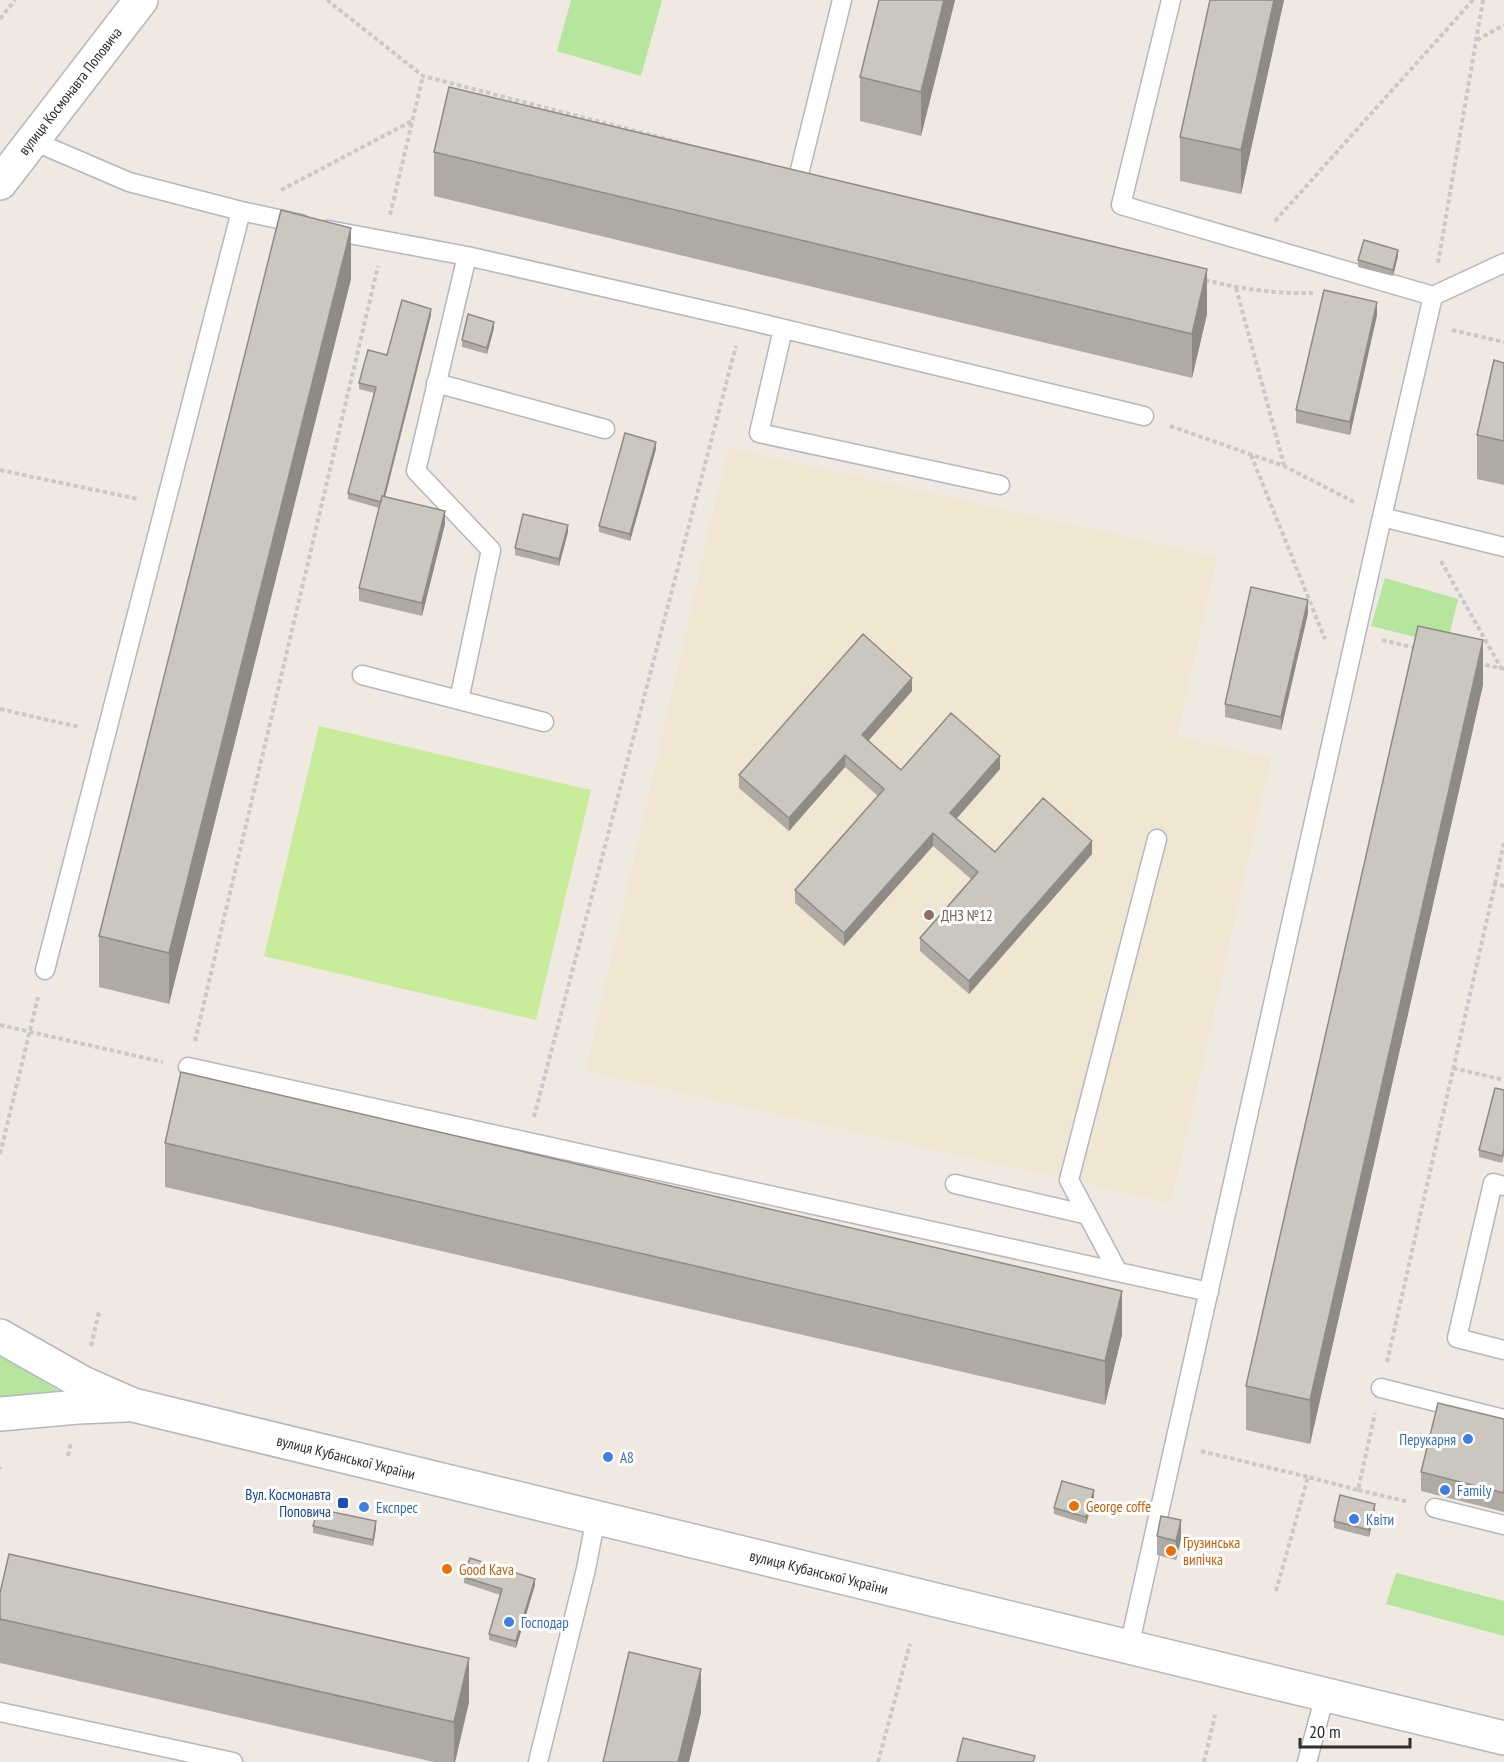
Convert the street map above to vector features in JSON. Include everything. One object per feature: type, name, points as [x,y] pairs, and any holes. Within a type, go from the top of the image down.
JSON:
[{"type":"street","name":"вулиця Космонавта Поповича","points":[[0,183],[141,0]]},
{"type":"street","name":"вулиця Кубанської України","points":[[0,1336],[83,1383],[133,1405],[1504,1738]]},
{"type":"street","name":"вулиця Кубанської України","points":[[0,1414],[133,1405]]},
{"type":"lane","points":[[799,174],[842,0]]},
{"type":"lane","points":[[1171,0],[1121,205],[1433,296],[1504,263]]},
{"type":"lane","points":[[32,140],[129,182],[241,211],[384,242],[467,256],[743,319],[1144,416]]},
{"type":"lane","points":[[45,970],[241,211]]},
{"type":"lane","points":[[459,700],[491,550],[416,471],[467,256]]},
{"type":"lane","points":[[1129,1647],[1345,687],[1355,633],[1433,296]]},
{"type":"lane","points":[[783,329],[759,433],[1000,485]]},
{"type":"lane","points":[[436,383],[605,429]]},
{"type":"lane","points":[[1382,517],[1504,547]]},
{"type":"lane","points":[[362,675],[544,722]]},
{"type":"lane","points":[[1118,1272],[1070,1180],[1157,839]]},
{"type":"lane","points":[[188,1067],[1209,1292]]},
{"type":"lane","points":[[1504,1186],[1492,1183],[1457,1338],[1504,1350]]},
{"type":"lane","points":[[955,1184],[1088,1215]]},
{"type":"lane","points":[[1381,1388],[1504,1419]]},
{"type":"lane","points":[[1435,1508],[1504,1525]]},
{"type":"lane","points":[[538,1762],[586,1569],[596,1517]]},
{"type":"lane","points":[[1307,1762],[1325,1695]]},
{"type":"lane","points":[[0,1712],[234,1762]]},
{"type":"path","points":[[0,19],[15,0]]},
{"type":"path","points":[[327,0],[423,76],[685,144]]},
{"type":"path","points":[[1255,244],[1473,0]]},
{"type":"path","points":[[1433,296],[1483,0]]},
{"type":"path","points":[[1476,40],[1504,25]]},
{"type":"path","points":[[0,1025],[188,1067],[423,76]]},
{"type":"path","points":[[241,211],[414,120]]},
{"type":"path","points":[[1201,279],[1236,288],[1291,293],[1322,292]]},
{"type":"path","points":[[1236,288],[1284,466]]},
{"type":"path","points":[[527,1143],[743,319]]},
{"type":"path","points":[[1427,324],[1504,342]]},
{"type":"path","points":[[1144,416],[1284,466],[1382,517]]},
{"type":"path","points":[[1251,454],[1345,687]]},
{"type":"path","points":[[0,470],[165,504]]},
{"type":"path","points":[[1423,527],[1502,668]]},
{"type":"path","points":[[1355,633],[1422,649]]},
{"type":"path","points":[[1467,660],[1502,668]]},
{"type":"path","points":[[0,709],[106,734]]},
{"type":"path","points":[[1358,1490],[1504,842]]},
{"type":"path","points":[[1495,884],[1504,886]]},
{"type":"path","points":[[0,1154],[45,970]]},
{"type":"path","points":[[1454,1068],[1504,1080]]},
{"type":"path","points":[[1174,1444],[1435,1508]]},
{"type":"path","points":[[1276,1591],[1308,1477]]},
{"type":"path","points":[[879,1762],[910,1644]]},
{"type":"path","points":[[1204,1762],[1215,1716]]},
{"type":"shaded area","name":"ДНЗ №12","points":[[728,448],[1217,557],[1177,737],[1271,758],[1171,1203],[586,1071]]},
{"type":"green space","points":[[571,0],[662,0],[641,76],[557,51]]},
{"type":"green space","points":[[1385,578],[1458,599],[1447,645],[1371,626]]},
{"type":"green space","points":[[319,726],[591,790],[536,1020],[264,956]]},
{"type":"green space","points":[[0,1355],[61,1392],[0,1399]]},
{"type":"green space","points":[[1396,1573],[1504,1601],[1504,1636],[1386,1604]]},
{"type":"building","points":[[879,0],[944,0],[921,92],[860,77]]},
{"type":"building","points":[[1210,0],[1274,0],[1241,150],[1180,137]]},
{"type":"building","points":[[449,87],[1207,269],[1192,334],[434,152]]},
{"type":"building","points":[[281,210],[351,228],[169,953],[99,936]]},
{"type":"building","points":[[1364,240],[1398,250],[1393,270],[1358,260]]},
{"type":"building","points":[[1324,290],[1377,302],[1350,422],[1296,410]]},
{"type":"building","points":[[402,300],[431,309],[381,502],[348,493],[376,387],[359,383],[368,350],[387,355]]},
{"type":"building","points":[[468,314],[494,322],[487,348],[462,340]]},
{"type":"building","points":[[1494,360],[1504,363],[1504,441],[1477,435]]},
{"type":"building","points":[[625,433],[656,442],[630,534],[599,526]]},
{"type":"building","points":[[382,496],[445,511],[422,603],[359,588]]},
{"type":"building","points":[[523,514],[568,525],[559,559],[515,548]]},
{"type":"building","points":[[1251,587],[1308,600],[1281,717],[1225,704]]},
{"type":"building","points":[[1418,626],[1483,640],[1310,1400],[1246,1386]]},
{"type":"building","points":[[863,634],[912,678],[862,735],[901,770],[951,713],[1000,756],[950,813],[995,852],[1043,798],[1092,841],[969,981],[920,938],[978,872],[933,833],[844,933],[795,890],[884,789],[845,755],[789,818],[739,775]]},
{"type":"building","points":[[181,1072],[1122,1291],[1105,1361],[165,1143]]},
{"type":"building","points":[[1495,1088],[1504,1090],[1504,1150],[1502,1156],[1479,1150]]},
{"type":"building","points":[[1438,1403],[1504,1419],[1504,1493],[1421,1472]]},
{"type":"building","name":"George coffe","points":[[1062,1481],[1094,1490],[1086,1517],[1054,1508]]},
{"type":"building","name":"Квіти","points":[[1340,1495],[1375,1504],[1369,1530],[1334,1521]]},
{"type":"building","points":[[318,1509],[376,1521],[373,1540],[313,1526]]},
{"type":"building","points":[[1161,1516],[1181,1520],[1176,1541],[1157,1536]]},
{"type":"building","points":[[9,1554],[469,1658],[454,1722],[0,1619],[0,1593]]},
{"type":"building","points":[[470,1558],[535,1579],[516,1641],[489,1634],[502,1589],[464,1577]]},
{"type":"building","points":[[629,1652],[701,1669],[678,1762],[603,1762]]},
{"type":"building","points":[[963,1738],[1035,1756],[1033,1762],[957,1762]]},
{"type":"place","name":"ДНЗ №12","points":[[929,915]]},
{"type":"place","name":"Перукарня","points":[[1468,1439]]},
{"type":"place","name":"А8","points":[[608,1457]]},
{"type":"place","name":"Family","points":[[1445,1490]]},
{"type":"place","name":"Вул. Космонавта Поповича","points":[[343,1503]]},
{"type":"place","name":"George coffe","points":[[1074,1506]]},
{"type":"place","name":"Експрес","points":[[364,1507]]},
{"type":"place","name":"Квіти","points":[[1354,1519]]},
{"type":"place","name":"Грузинська випічка","points":[[1171,1551]]},
{"type":"place","name":"Good Kava","points":[[447,1569]]},
{"type":"place","name":"Господар","points":[[509,1622]]}]
